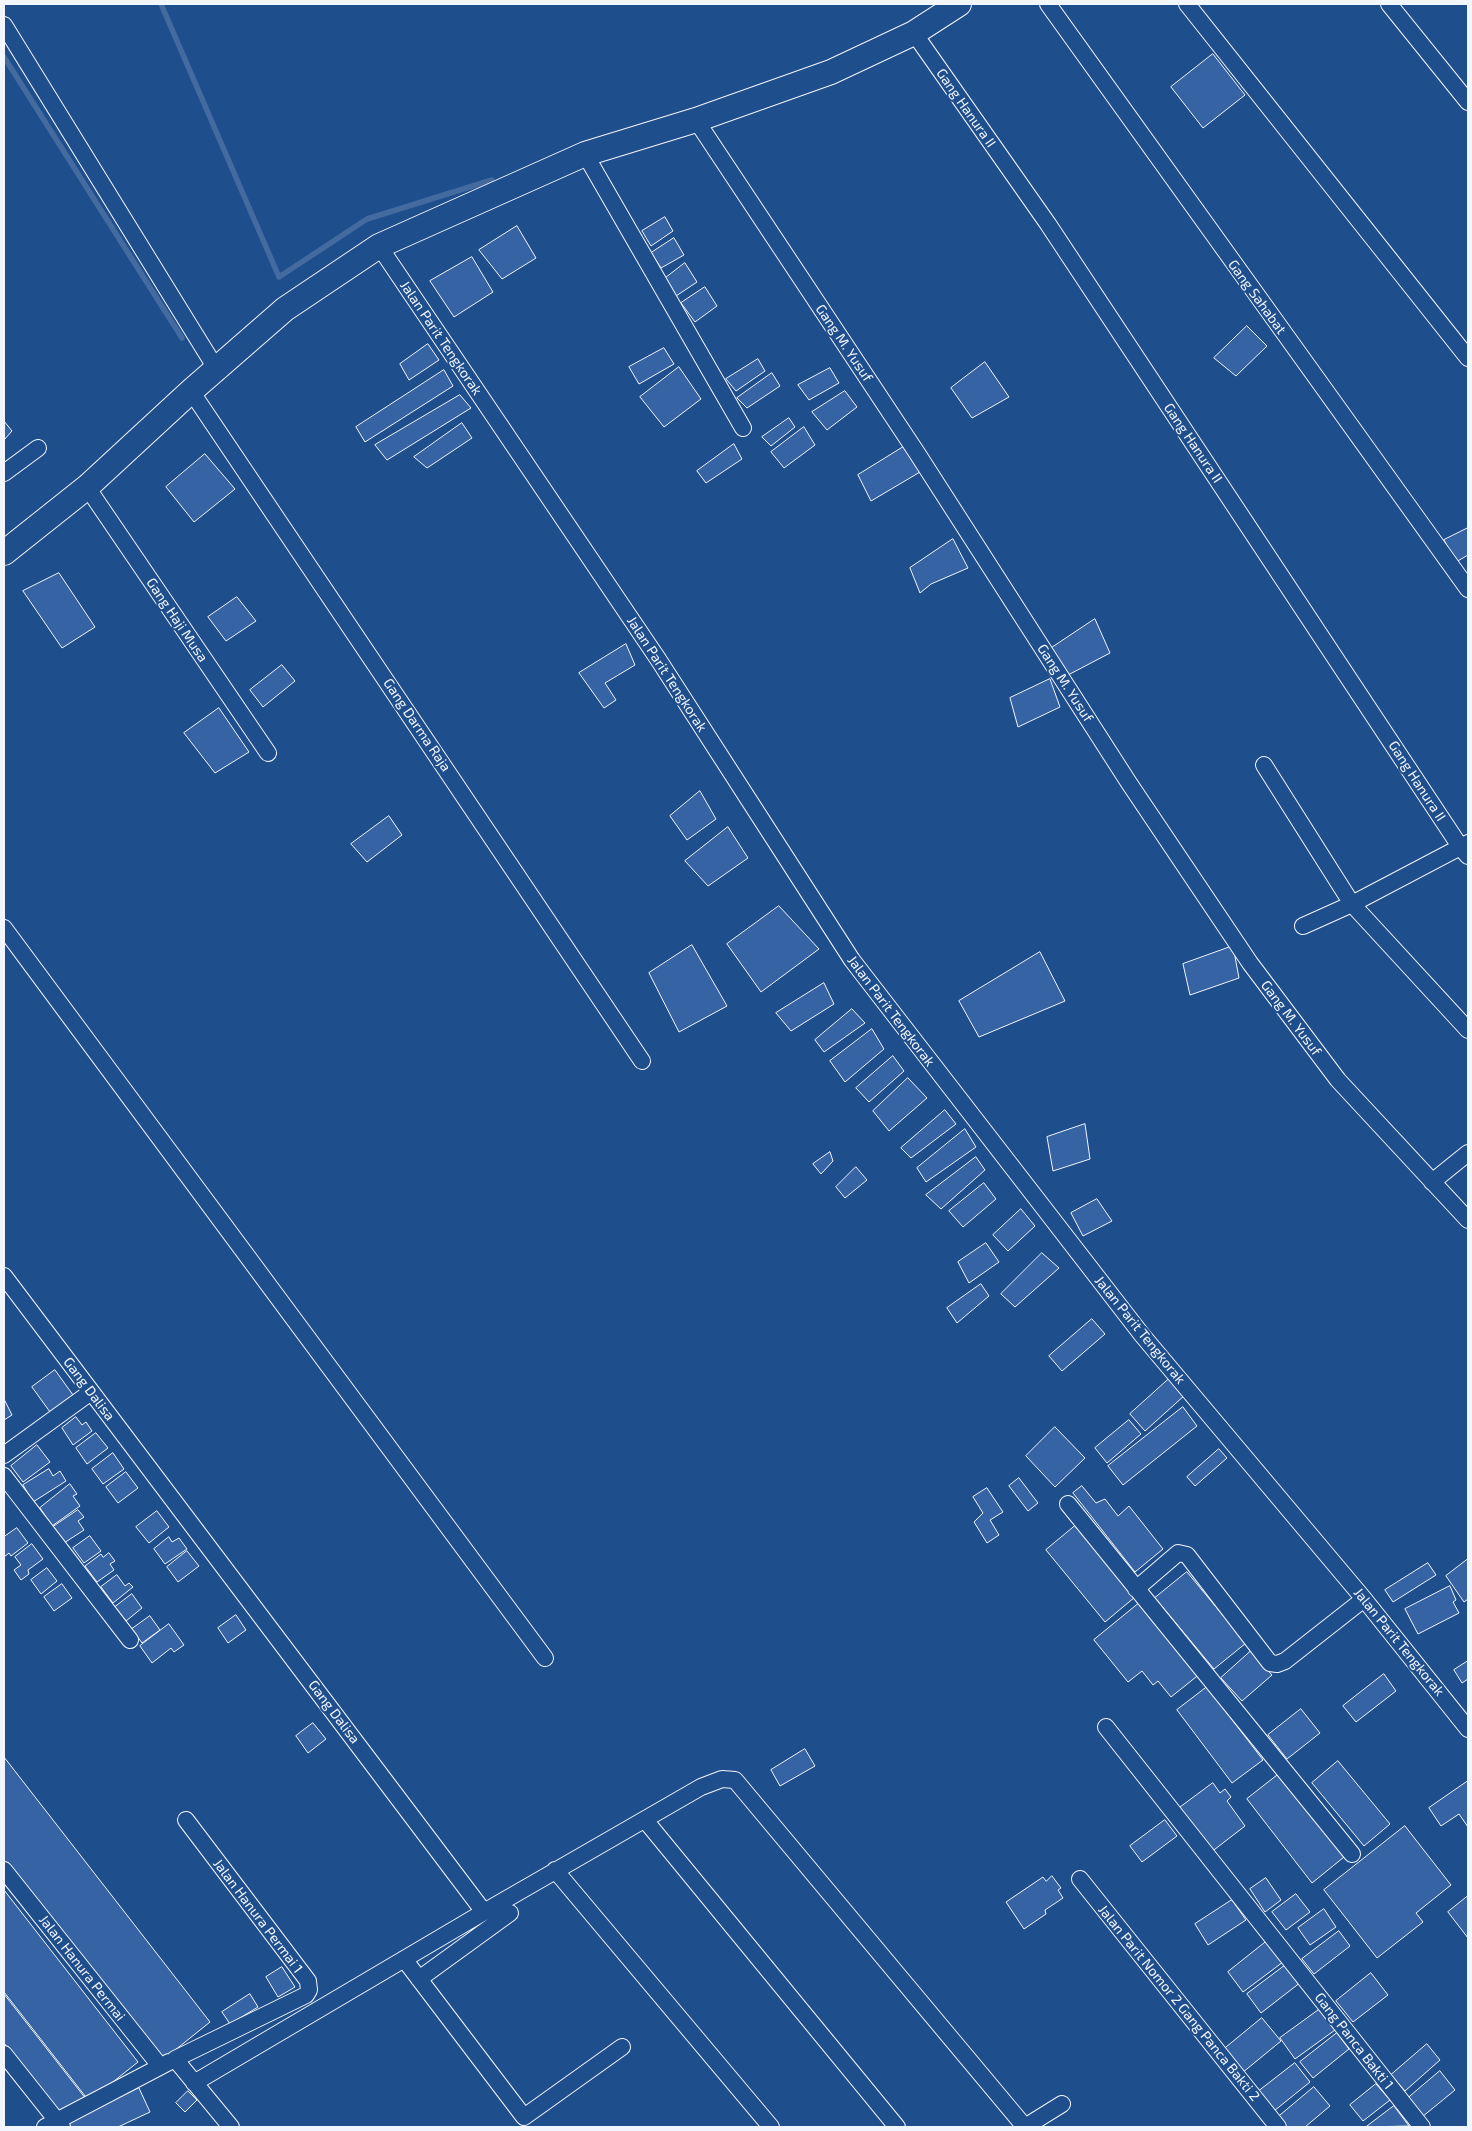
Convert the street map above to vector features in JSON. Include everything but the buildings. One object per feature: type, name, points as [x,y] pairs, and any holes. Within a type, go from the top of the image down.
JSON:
[{"type":"main road","points":[[4,553],[86,487],[191,391],[285,309],[379,246],[585,154],[696,120],[831,72],[914,33],[959,4]]},
{"type":"street","name":"Gang Sahabat","points":[[1048,4],[1468,589]]},
{"type":"street","points":[[1187,4],[1468,358]]},
{"type":"street","points":[[1389,4],[1468,102]]},
{"type":"street","points":[[4,25],[217,370]]},
{"type":"street","name":"Gang Hanura II","points":[[914,33],[1053,233],[1466,849]]},
{"type":"street","name":"Gang M. Yusuf","points":[[696,120],[917,453],[1128,783],[1250,963],[1338,1080],[1468,1220]]},
{"type":"street","points":[[585,154],[743,428]]},
{"type":"street","name":"Jalan Parit Tengkorak","points":[[379,246],[658,660],[852,960],[1142,1335],[1364,1598],[1468,1729]]},
{"type":"street","name":"Gang Darma Raja","points":[[191,391],[642,1060]]},
{"type":"street","points":[[4,472],[38,448]]},
{"type":"street","name":"Gang Haji Musa","points":[[86,487],[268,753]]},
{"type":"street","points":[[1264,765],[1352,904],[1468,1030]]},
{"type":"street","points":[[1303,926],[1466,849]]},
{"type":"street","points":[[4,928],[545,1658]]},
{"type":"street","points":[[1432,1182],[1468,1153]]},
{"type":"street","name":"Gang Dalisa","points":[[4,1276],[484,1912]]},
{"type":"street","points":[[4,1455],[91,1392]]},
{"type":"street","points":[[4,1476],[130,1640]]},
{"type":"street","points":[[1068,1504],[1352,1854]]},
{"type":"street","points":[[1136,1589],[1178,1553],[1187,1555],[1270,1663],[1277,1664],[1285,1661],[1364,1598]]},
{"type":"street","name":"Gang Panca Bakti 1","points":[[1106,1727],[1422,2127]]},
{"type":"street","points":[[194,2083],[555,1870],[701,1788],[722,1779],[735,1780],[1025,2127],[1062,2104]]},
{"type":"street","name":"Jalan Hanura Permai 1","points":[[175,2059],[306,1995],[309,1990],[308,1982],[186,1820]]},
{"type":"street","points":[[645,1820],[896,2127]]},
{"type":"street","name":"Jalan Hanura Permai","points":[[4,1870],[160,2066]]},
{"type":"street","points":[[555,1870],[771,2127]]},
{"type":"street","name":"Jalan Parit Nomor 2 Gang Panca Bakti 2","points":[[1080,1880],[1278,2127]]},
{"type":"street","points":[[419,1979],[510,1913]]},
{"type":"street","points":[[404,1959],[524,2117],[622,2047]]},
{"type":"street","points":[[4,2054],[54,2125],[175,2059],[231,2127]]},
{"type":"waterway","points":[[161,4],[279,277],[367,219],[492,180]]},
{"type":"waterway","points":[[4,57],[182,338]]}]
